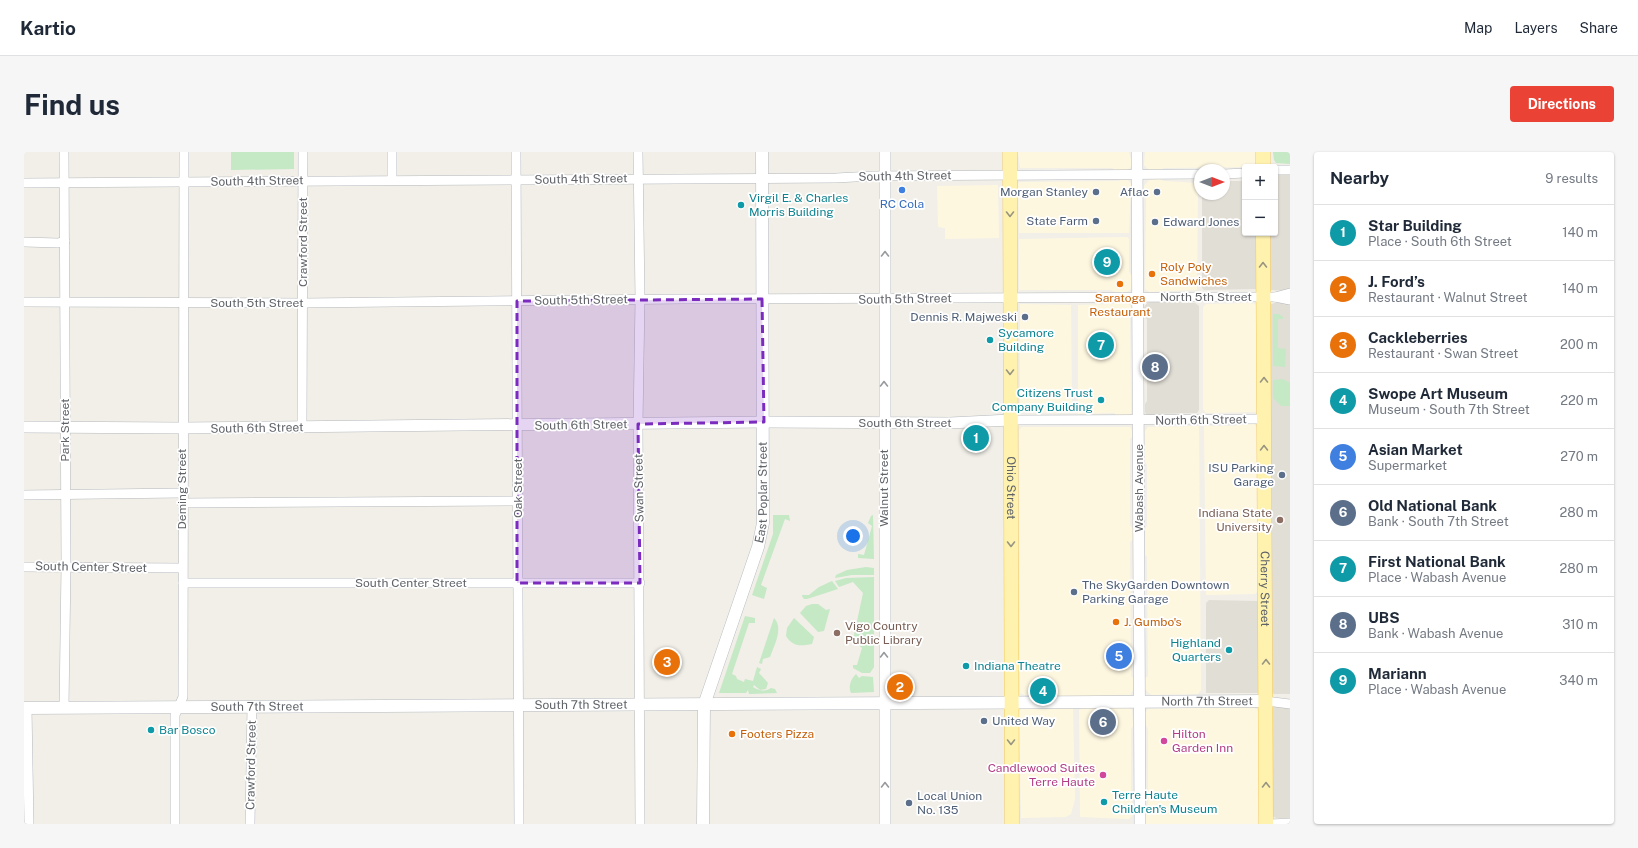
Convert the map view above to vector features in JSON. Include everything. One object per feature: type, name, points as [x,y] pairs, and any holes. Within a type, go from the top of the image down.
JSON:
[{"type":"main road","name":"East Poplar Street","points":[[703,824],[704,705],[762,534],[764,422],[762,152]]},
{"type":"main road","name":"Ohio Street","points":[[1010,152],[1012,824]]},
{"type":"main road","points":[[1263,152],[1263,164]]},
{"type":"main road","name":"Cherry Street","points":[[1263,236],[1269,297],[1264,420],[1271,701],[1266,824]]},
{"type":"main road","name":"North 7th Street","points":[[1139,703],[1271,701]]},
{"type":"main road","name":"South 7th Street","points":[[26,708],[1139,703]]},
{"type":"street","name":"Park Street","points":[[64,152],[66,566],[64,707]]},
{"type":"street","name":"Deming Street","points":[[175,824],[175,715],[183,696],[182,428],[184,152]]},
{"type":"street","name":"Crawford Street","points":[[302,427],[303,152]]},
{"type":"street","points":[[392,152],[392,180]]},
{"type":"street","name":"Oak Street","points":[[516,152],[519,824]]},
{"type":"street","name":"Swan Street","points":[[638,152],[640,300],[638,424],[640,583],[638,705],[640,824]]},
{"type":"street","name":"Walnut Street","points":[[885,152],[885,824]]},
{"type":"street","name":"Wabash Avenue","points":[[1137,152],[1140,824]]},
{"type":"street","points":[[1278,170],[1290,170]]},
{"type":"street","points":[[1230,174],[1242,173]]},
{"type":"street","name":"South 4th Street","points":[[24,183],[1194,174]]},
{"type":"street","points":[[24,242],[58,243],[64,241]]},
{"type":"street","name":"North 5th Street","points":[[1269,297],[1290,293]]},
{"type":"street","name":"North 5th Street","points":[[1138,297],[1269,297],[1290,300]]},
{"type":"street","name":"South 5th Street","points":[[24,302],[302,303],[1138,297]]},
{"type":"street","name":"South 6th Street","points":[[24,427],[65,426],[182,428],[764,422],[950,424],[1010,420],[1139,421]]},
{"type":"street","name":"North 6th Street","points":[[1139,421],[1264,420]]},
{"type":"street","points":[[24,495],[518,501]]},
{"type":"street","name":"South Center Street","points":[[24,567],[66,566],[182,568]]},
{"type":"street","name":"South Center Street","points":[[183,583],[640,583]]},
{"type":"street","name":"North 7th Street","points":[[1271,701],[1290,697]]},
{"type":"street","name":"North 7th Street","points":[[1271,701],[1290,704]]},
{"type":"street","name":"Crawford Street","points":[[250,824],[252,706]]},
{"type":"street","points":[[26,708],[29,824]]},
{"type":"street","points":[[1272,824],[1290,823]]},
{"type":"highlighted area","points":[[762,299],[764,422],[638,424],[640,583],[517,583],[517,301]]},
{"type":"shaded area","points":[[1018,152],[1129,152],[1132,164],[1127,170],[1115,170],[1112,168],[1020,168]]},
{"type":"shaded area","points":[[1145,152],[1257,152],[1256,164],[1242,164],[1242,167],[1230,167],[1230,164],[1194,164],[1194,168],[1164,168],[1161,170],[1149,170],[1144,165]]},
{"type":"shaded area","points":[[1278,173],[1290,173],[1290,291],[1270,290],[1269,236],[1278,236]]},
{"type":"shaded area","points":[[1159,179],[1164,181],[1194,183],[1194,200],[1198,200],[1197,290],[1149,292],[1145,289],[1146,199],[1144,196],[1144,186],[1149,180]]},
{"type":"shaded area","points":[[1128,180],[1131,184],[1129,233],[1019,233],[1019,182]]},
{"type":"shaded area","points":[[1230,181],[1241,181],[1242,236],[1257,236],[1257,289],[1204,290],[1202,288],[1202,200],[1230,200]]},
{"type":"shaded area","points":[[998,185],[999,238],[945,239],[945,228],[938,227],[937,186]]},
{"type":"shaded area","points":[[1127,237],[1129,239],[1129,272],[1132,276],[1131,289],[1127,292],[1114,292],[1111,290],[1019,290],[1019,239]]},
{"type":"shaded area","points":[[1149,301],[1195,303],[1199,306],[1199,410],[1197,413],[1156,414],[1153,416],[1147,416],[1145,412],[1145,404],[1147,401],[1147,319],[1144,316],[1144,307]]},
{"type":"shaded area","points":[[1115,302],[1127,302],[1131,306],[1131,413],[1128,416],[1117,416],[1114,413],[1078,414],[1078,305],[1113,304]]},
{"type":"shaded area","name":"Indiana State University","points":[[1290,302],[1290,694],[1274,694],[1272,693],[1269,305],[1274,303]]},
{"type":"shaded area","points":[[1250,303],[1257,306],[1258,412],[1206,413],[1203,409],[1203,307],[1206,304]]},
{"type":"shaded area","points":[[1020,304],[1071,305],[1072,413],[1020,412]]},
{"type":"shaded area","points":[[1239,423],[1253,423],[1257,427],[1258,591],[1255,594],[1206,595],[1204,426],[1235,426]]},
{"type":"shaded area","points":[[1199,426],[1201,690],[1198,694],[1151,695],[1145,689],[1145,678],[1148,676],[1147,557],[1145,555],[1145,529],[1147,526],[1147,465],[1145,462],[1145,431],[1148,427]]},
{"type":"shaded area","points":[[1022,427],[1130,427],[1132,430],[1132,437],[1130,439],[1130,525],[1133,529],[1133,539],[1130,542],[1131,676],[1133,678],[1133,690],[1130,695],[1054,697],[1051,695],[1024,695],[1020,693],[1019,430]]},
{"type":"shaded area","points":[[1209,600],[1259,601],[1259,693],[1206,693],[1206,603]]},
{"type":"shaded area","points":[[1275,706],[1290,706],[1290,818],[1276,818],[1271,815],[1271,708]]},
{"type":"shaded area","points":[[1252,707],[1258,710],[1262,824],[1146,824],[1146,812],[1148,809],[1148,729],[1146,725],[1145,713],[1148,709]]},
{"type":"shaded area","points":[[1073,708],[1075,799],[1071,814],[1066,817],[1021,818],[1019,711],[1021,709]]},
{"type":"shaded area","points":[[1082,708],[1129,708],[1132,710],[1131,801],[1133,804],[1133,815],[1129,819],[1080,817],[1079,710]]},
{"type":"green space","points":[[231,152],[294,152],[294,169],[231,170]]},
{"type":"green space","points":[[1273,152],[1290,152],[1290,164],[1276,163]]},
{"type":"green space","points":[[1273,314],[1279,314],[1283,317],[1283,319],[1278,319],[1278,348],[1286,349],[1285,367],[1273,366]]},
{"type":"green space","points":[[1283,379],[1290,383],[1290,406],[1281,406],[1273,398],[1273,380]]},
{"type":"green space","points":[[773,515],[789,515],[790,521],[785,519],[761,585],[767,588],[764,599],[752,595],[773,534]]},
{"type":"green space","points":[[873,515],[874,559],[858,558],[858,554],[864,555],[872,526],[868,523]]},
{"type":"green space","points":[[866,567],[874,568],[874,575],[852,575],[835,578],[836,575],[847,570]]},
{"type":"green space","points":[[874,577],[874,667],[870,673],[862,673],[853,668],[853,665],[857,665],[862,648],[853,640],[863,593],[853,582],[839,587],[835,581],[846,578]]},
{"type":"green space","points":[[832,581],[838,589],[807,599],[804,599],[802,596],[809,595],[819,587]]},
{"type":"green space","points":[[818,604],[826,610],[830,609],[824,631],[818,632],[800,613],[806,606]]},
{"type":"green space","points":[[745,616],[755,618],[755,623],[749,623],[732,674],[736,676],[737,679],[744,682],[745,679],[753,681],[757,667],[761,669],[759,673],[768,683],[766,689],[761,690],[766,690],[771,688],[775,689],[777,693],[749,694],[748,690],[746,693],[719,693]]},
{"type":"green space","points":[[774,618],[778,627],[776,642],[770,657],[763,659],[762,664],[759,663]]},
{"type":"green space","points":[[794,618],[814,637],[812,644],[797,645],[791,642],[786,636],[787,628]]},
{"type":"green space","points":[[856,674],[859,678],[862,676],[873,677],[874,692],[851,693],[850,683]]},
{"type":"place","name":"RC Cola","points":[[902,190]]},
{"type":"place","name":"Morgan Stanley","points":[[1096,192]]},
{"type":"place","name":"Aflac","points":[[1157,192]]},
{"type":"place","name":"Virgil E. & Charles Morris Building","points":[[741,205]]},
{"type":"place","name":"State Farm","points":[[1096,221]]},
{"type":"place","name":"Edward Jones","points":[[1155,222]]},
{"type":"place","name":"Mariann","points":[[1107,262]]},
{"type":"place","name":"Roly Poly Sandwiches","points":[[1152,274]]},
{"type":"place","name":"Saratoga Restaurant","points":[[1120,284]]},
{"type":"place","name":"Dennis R. Majweski","points":[[1025,317]]},
{"type":"place","name":"Sycamore Building","points":[[990,340]]},
{"type":"place","name":"First National Bank","points":[[1101,345]]},
{"type":"place","name":"UBS","points":[[1155,367]]},
{"type":"place","name":"Citizens Trust Company Building","points":[[1101,400]]},
{"type":"place","name":"Star Building","points":[[976,438]]},
{"type":"place","name":"ISU Parking Garage","points":[[1282,475]]},
{"type":"place","name":"Indiana State University","points":[[1280,520]]},
{"type":"place","name":"The SkyGarden Downtown Parking Garage","points":[[1074,592]]},
{"type":"place","name":"J. Gumbo's","points":[[1116,622]]},
{"type":"place","name":"Vigo Country Public Library","points":[[837,633]]},
{"type":"place","name":"Highland Quarters","points":[[1229,650]]},
{"type":"place","name":"Asian Market","points":[[1119,656]]},
{"type":"place","name":"Cackleberries","points":[[667,662]]},
{"type":"place","name":"Indiana Theatre","points":[[966,666]]},
{"type":"place","name":"J. Ford’s","points":[[900,687]]},
{"type":"place","name":"Swope Art Museum","points":[[1043,691]]},
{"type":"place","name":"United Way","points":[[984,721]]},
{"type":"place","name":"Old National Bank","points":[[1103,722]]},
{"type":"place","name":"Bar Bosco","points":[[151,730]]},
{"type":"place","name":"Footers Pizza","points":[[732,734]]},
{"type":"place","name":"Hilton Garden Inn","points":[[1164,741]]},
{"type":"place","name":"Candlewood Suites Terre Haute","points":[[1103,775]]},
{"type":"place","name":"Terre Haute Children's Museum","points":[[1104,802]]},
{"type":"place","name":"Local Union No. 135","points":[[909,803]]}]
